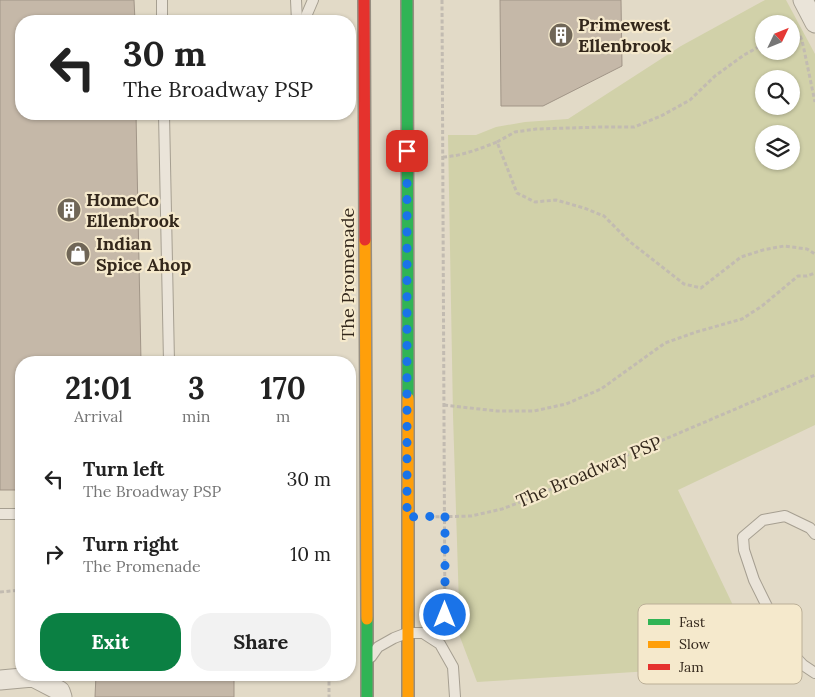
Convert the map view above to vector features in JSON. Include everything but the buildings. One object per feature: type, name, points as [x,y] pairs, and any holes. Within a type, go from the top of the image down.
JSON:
[{"type":"main road","name":"The Promenade","points":[[364,0],[367,697]]},
{"type":"main road","points":[[407,0],[408,697]]},
{"type":"street","points":[[802,0],[815,23]]},
{"type":"street","points":[[0,680],[15,679]]},
{"type":"street","points":[[40,681],[61,694]]},
{"type":"lane","points":[[162,0],[162,15]]},
{"type":"lane","points":[[296,0],[297,15]]},
{"type":"lane","points":[[307,15],[313,0]]},
{"type":"lane","points":[[164,120],[169,356]]},
{"type":"lane","points":[[0,514],[15,514]]},
{"type":"lane","points":[[766,604],[754,580],[744,550],[743,537],[763,520],[785,516],[810,528],[815,534]]},
{"type":"lane","points":[[367,661],[378,648],[394,638],[407,633],[423,633],[440,644],[453,667],[455,697]]},
{"type":"lane","points":[[802,664],[815,673]]},
{"type":"path","points":[[442,0],[445,654]]},
{"type":"path","points":[[800,36],[815,102]]},
{"type":"path","points":[[442,157],[455,156],[476,150],[497,142],[515,132],[602,126],[634,127],[661,116],[690,100],[715,76],[755,49]]},
{"type":"path","points":[[497,142],[517,193],[535,202],[556,200],[604,216],[629,241],[684,284],[702,288],[741,257],[763,250],[784,246],[807,249],[815,254]]},
{"type":"path","points":[[444,405],[506,411],[534,411],[566,404],[601,389],[665,343],[742,319],[762,306],[798,276],[808,276],[815,273]]},
{"type":"path","name":"The Broadway PSP","points":[[407,517],[471,516],[502,509],[815,375]]},
{"type":"path","points":[[0,592],[15,591]]},
{"type":"path","points":[[329,681],[329,697]]},
{"type":"green space","points":[[765,0],[786,0],[794,15],[755,15],[755,60],[800,60],[800,26],[815,54],[815,425],[678,490],[732,604],[638,604],[638,672],[477,682],[460,637],[453,415],[448,135],[476,135],[496,127],[525,122],[568,119],[681,46]]},
{"type":"traffic: fast","points":[[407,0],[408,398]]},
{"type":"traffic: fast","points":[[367,619],[367,697]]},
{"type":"traffic: slow","points":[[365,240],[367,619]]},
{"type":"traffic: slow","points":[[408,398],[408,697]]},
{"type":"traffic: jam","points":[[364,0],[365,240]]},
{"type":"place","name":"Primewest Ellenbrook","points":[[561,35]]},
{"type":"place","name":"HomeCo Ellenbrook","points":[[69,210]]},
{"type":"place","name":"Indian Spice Ahop","points":[[78,254]]},
{"type":"route","points":[[407,151],[407,517],[445,516],[445,615]]}]
